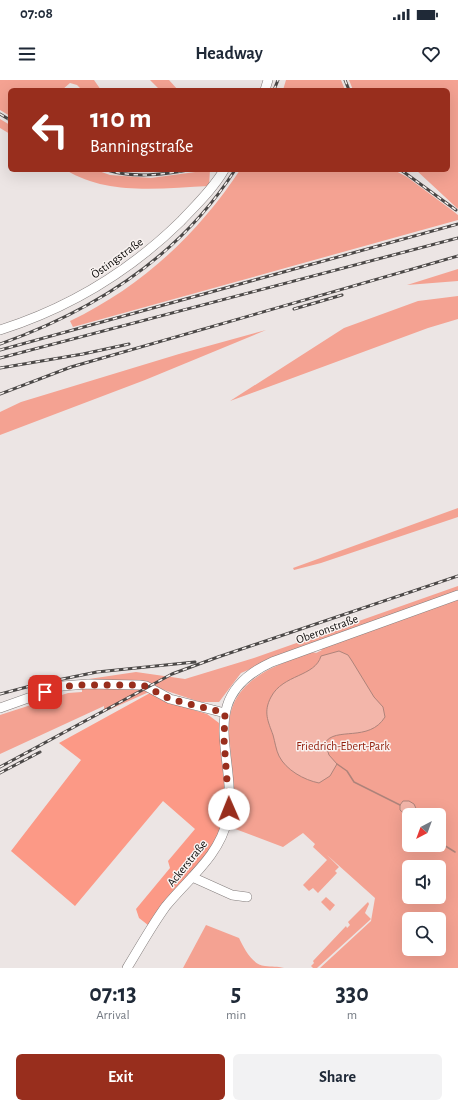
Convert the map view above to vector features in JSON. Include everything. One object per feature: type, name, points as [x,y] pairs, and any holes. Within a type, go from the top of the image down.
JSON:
[{"type":"street","name":"Östingstraße","points":[[0,330],[50,311],[81,297],[117,274],[169,232],[195,206],[222,172]]},
{"type":"street","name":"Oberonstraße","points":[[225,713],[228,703],[238,686],[251,673],[261,667],[302,650],[458,595]]},
{"type":"street","points":[[0,708],[62,686],[88,684],[139,685],[146,686],[170,699],[225,713]]},
{"type":"street","name":"Ackerstraße","points":[[127,968],[161,914],[217,845],[227,820],[229,800],[224,739],[225,713]]},
{"type":"street","points":[[192,877],[232,895],[247,897]]},
{"type":"green space","points":[[0,80],[94,80],[100,88],[80,88],[77,85],[70,83],[64,88],[8,88],[8,115],[0,110]]},
{"type":"green space","points":[[150,80],[169,80],[176,88],[158,88]]},
{"type":"green space","points":[[286,80],[341,80],[344,88],[284,88]]},
{"type":"green space","points":[[349,80],[458,80],[458,209],[418,172],[450,172],[450,88],[352,88]]},
{"type":"green space","points":[[0,119],[8,124],[8,133],[0,128]]},
{"type":"green space","points":[[70,172],[102,172],[110,175],[151,178],[195,172],[210,172],[209,186],[154,189],[117,187],[99,184]]},
{"type":"green space","points":[[239,172],[398,172],[407,177],[453,211],[458,215],[458,220],[73,327],[70,321],[120,292],[166,257],[205,216]]},
{"type":"green space","points":[[458,269],[458,281],[407,285]]},
{"type":"green space","points":[[458,296],[458,319],[428,328],[230,401],[344,328],[418,301]]},
{"type":"green space","points":[[266,330],[145,380],[0,435],[0,412],[21,402],[179,354]]},
{"type":"green space","points":[[458,508],[458,517],[321,563],[294,570],[293,568]]},
{"type":"green space","points":[[458,586],[458,592],[275,658],[241,673],[219,702],[200,702],[158,688],[104,712],[104,706],[0,754],[0,715],[68,693],[82,692],[82,680],[136,672],[185,679],[254,658]]},
{"type":"green space","name":"Friedrich-Ebert-Park","points":[[458,594],[458,968],[320,968],[371,921],[375,898],[327,855],[339,867],[335,871],[337,873],[318,893],[313,888],[309,891],[303,885],[327,860],[313,847],[315,844],[303,833],[283,847],[230,827],[233,808],[230,744],[228,740],[228,733],[231,713],[235,701],[241,691],[259,675],[308,653],[316,653],[322,650],[321,649]]},
{"type":"green space","points":[[326,897],[335,905],[330,911],[321,902]]},
{"type":"green space","points":[[368,902],[369,904],[365,913],[371,919],[317,968],[313,968],[311,966],[314,963],[313,961],[346,926],[347,928],[350,925],[348,922]]},
{"type":"green space","points":[[206,925],[239,938],[249,955],[256,963],[265,966],[284,968],[183,968]]},
{"type":"shaded area","points":[[339,651],[348,655],[374,697],[383,707],[385,717],[378,725],[370,730],[336,735],[325,743],[329,755],[337,764],[330,776],[319,783],[296,774],[282,761],[277,751],[268,721],[267,707],[276,689],[312,668],[318,663],[321,656]]},
{"type":"shaded area","points":[[150,693],[164,701],[207,714],[223,726],[229,800],[225,829],[205,856],[148,925],[139,918],[136,909],[170,868],[168,861],[195,829],[163,801],[75,906],[11,851],[81,760],[59,743]]},
{"type":"shaded area","points":[[403,801],[409,801],[414,804],[416,808],[402,808],[402,812],[400,810],[400,805]]},
{"type":"waterway","points":[[337,764],[347,771],[354,782],[400,805]]},
{"type":"waterway","points":[[446,846],[455,852]]},
{"type":"railway","points":[[275,88],[278,80]]},
{"type":"railway","points":[[345,80],[348,88]]},
{"type":"railway","points":[[0,114],[8,119]]},
{"type":"railway","points":[[114,172],[137,175],[175,172]]},
{"type":"railway","points":[[0,344],[69,315],[102,297],[132,277],[161,254],[188,229],[213,201],[234,172]]},
{"type":"railway","points":[[404,172],[456,210]]},
{"type":"railway","points":[[0,350],[458,224]]},
{"type":"railway","points":[[0,358],[458,238]]},
{"type":"railway","points":[[0,394],[71,367],[458,256]]},
{"type":"railway","points":[[294,309],[342,295]]},
{"type":"railway","points":[[0,368],[83,354],[129,344]]},
{"type":"railway","points":[[0,767],[172,674],[458,576]]},
{"type":"railway","points":[[0,694],[38,684],[97,672],[195,662]]},
{"type":"railway","points":[[0,773],[40,752]]},
{"type":"route","points":[[45,692],[62,686],[73,685],[143,685],[170,699],[225,713],[223,726],[229,809]]}]
